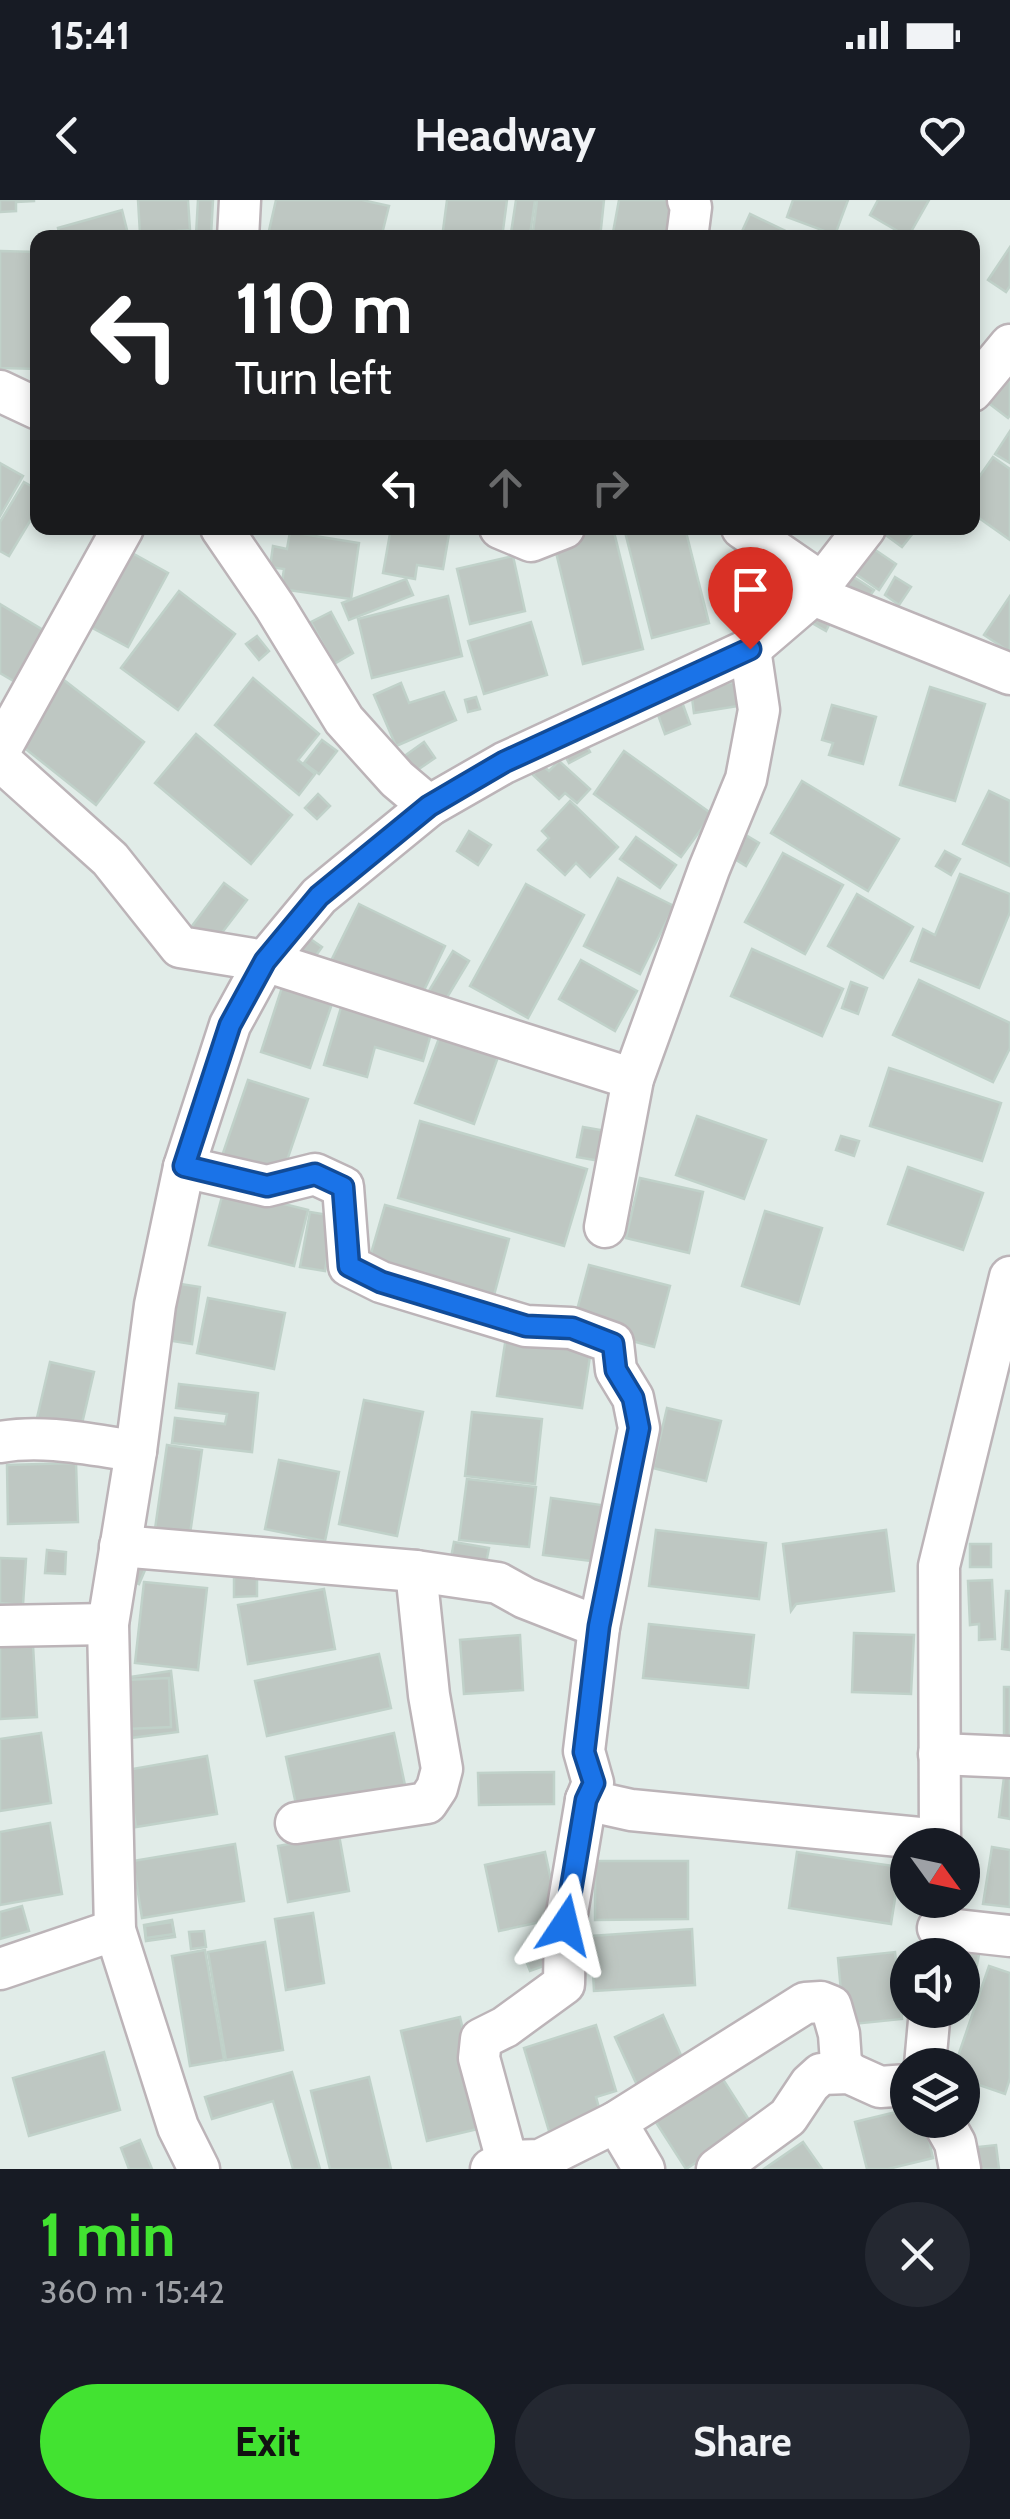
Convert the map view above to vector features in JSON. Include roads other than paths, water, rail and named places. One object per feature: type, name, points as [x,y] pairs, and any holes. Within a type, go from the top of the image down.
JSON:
[{"type":"street","points":[[238,230],[240,200]]},
{"type":"street","points":[[687,230],[691,207],[688,200]]},
{"type":"street","points":[[980,381],[1010,345]]},
{"type":"street","points":[[0,391],[30,405]]},
{"type":"street","points":[[0,750],[119,535]]},
{"type":"street","points":[[226,535],[344,720],[397,778],[429,806]]},
{"type":"street","points":[[517,535],[531,541],[546,535]]},
{"type":"street","points":[[751,535],[817,589],[1010,674]]},
{"type":"street","points":[[198,2169],[178,2127],[115,1930],[108,1624],[136,1451],[154,1305],[184,1166],[230,1025],[265,961],[319,896],[429,806],[504,762],[750,649],[817,589],[859,535]]},
{"type":"street","points":[[605,1227],[633,1078],[709,869],[746,780],[759,710],[750,649]]},
{"type":"street","points":[[0,760],[110,859],[180,947],[265,961],[633,1078]]},
{"type":"street","points":[[184,1166],[267,1186],[315,1174],[343,1187],[349,1266],[381,1282],[526,1326],[572,1328],[613,1344],[616,1370],[633,1398],[639,1428],[599,1626],[584,1752],[594,1783],[586,1800],[565,1925],[564,1984],[505,2027],[481,2039],[479,2058],[499,2165],[540,2160],[616,2122],[805,2003],[831,2006],[839,2034],[841,2063],[849,2073]]},
{"type":"street","points":[[940,1828],[939,1566],[1010,1277]]},
{"type":"street","points":[[0,1442],[20,1438],[136,1451]]},
{"type":"street","points":[[120,1546],[416,1571],[498,1583],[525,1598],[599,1626]]},
{"type":"street","points":[[296,1823],[427,1803],[437,1788],[442,1769],[429,1695],[416,1571]]},
{"type":"street","points":[[0,1626],[108,1624]]},
{"type":"street","points":[[939,1754],[1010,1757]]},
{"type":"street","points":[[586,1800],[631,1810],[890,1838]]},
{"type":"street","points":[[937,1928],[1010,1936]]},
{"type":"street","points":[[0,1970],[115,1930]]},
{"type":"street","points":[[716,2169],[788,2117],[810,2084],[822,2074],[849,2073],[880,2086],[890,2086]]},
{"type":"street","points":[[616,2122],[644,2169]]},
{"type":"street","points":[[952,2138],[960,2169]]}]
